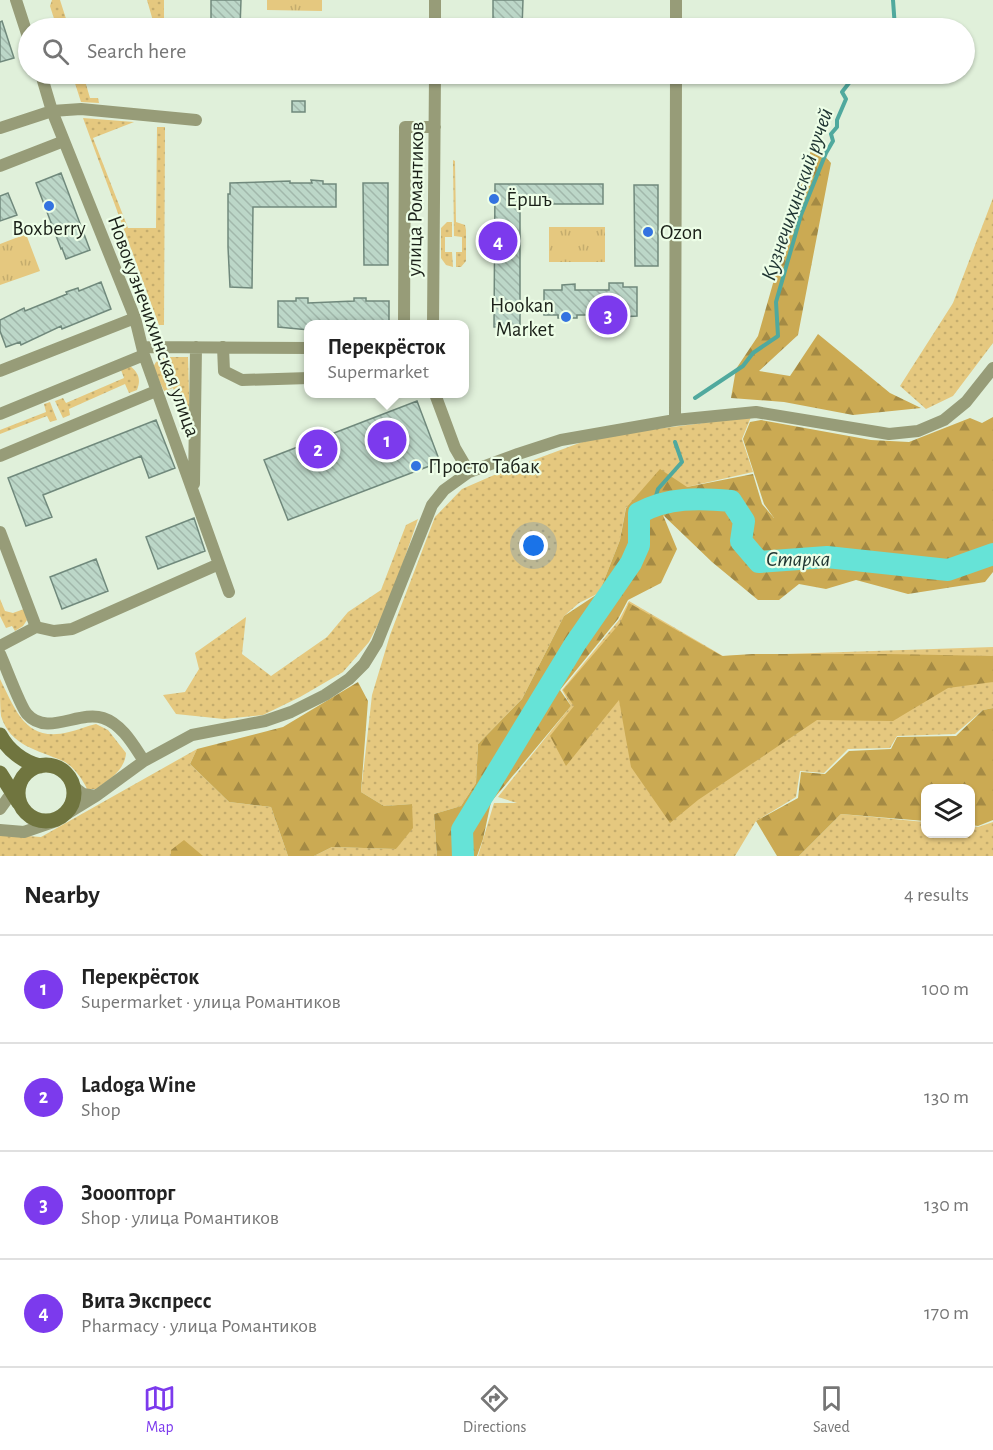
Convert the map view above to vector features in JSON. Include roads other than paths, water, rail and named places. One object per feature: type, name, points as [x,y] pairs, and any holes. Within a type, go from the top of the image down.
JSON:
[{"type":"street","points":[[16,0],[22,18]]},
{"type":"street","points":[[435,0],[435,18]]},
{"type":"street","points":[[676,0],[676,18]]},
{"type":"street","name":"Новокузнечихинская улица","points":[[44,84],[52,111],[135,318],[142,351],[229,592]]},
{"type":"street","name":"улица Романтиков","points":[[433,320],[435,84]]},
{"type":"street","points":[[675,84],[675,420]]},
{"type":"street","points":[[0,128],[52,111],[81,110],[196,120]]},
{"type":"street","points":[[404,320],[405,127],[435,127]]},
{"type":"street","points":[[0,166],[64,141]]},
{"type":"street","points":[[0,371],[135,318]]},
{"type":"street","points":[[194,493],[196,347]]},
{"type":"street","points":[[0,414],[142,351],[196,347],[304,348]]},
{"type":"street","points":[[223,347],[224,371],[242,380],[304,378]]},
{"type":"street","points":[[0,830],[24,832],[60,818],[96,796],[144,761],[192,735],[265,721],[291,712],[325,696],[349,679],[364,664],[377,643],[432,505],[444,490],[469,472],[561,440],[675,420],[756,412],[889,434],[918,431],[944,420],[966,402],[993,368]]},
{"type":"street","points":[[0,456],[156,390]]},
{"type":"street","points":[[437,398],[455,448],[469,472]]},
{"type":"street","points":[[0,532],[36,627]]},
{"type":"street","points":[[0,646],[36,627],[54,631],[72,629],[219,564]]},
{"type":"street","points":[[0,654],[26,714],[38,722],[56,724],[87,717],[104,718],[124,732],[144,761]]},
{"type":"street","points":[[0,735],[12,752],[32,764],[53,766],[70,777],[74,787],[74,802],[60,818],[45,822],[35,820],[26,814],[0,773]]},
{"type":"street","points":[[0,809],[16,799],[21,780],[28,772],[40,766]]},
{"type":"street","points":[[74,787],[83,794],[96,796]]},
{"type":"waterway","name":"Кузнечихинский ручей","points":[[893,0],[894,18]]},
{"type":"waterway","name":"Кузнечихинский ручей","points":[[695,398],[743,366],[753,353],[778,336],[776,302],[801,215],[833,141],[831,134],[837,127],[837,120],[846,99],[842,92],[848,84]]},
{"type":"waterway","name":"Кузнечихинский ручей","points":[[653,506],[658,489],[682,462],[675,442]]},
{"type":"waterway","name":"Старка","points":[[463,856],[462,830],[575,644],[631,563],[639,545],[639,513],[672,501],[707,499],[731,501],[744,521],[741,541],[759,562],[827,557],[948,570],[993,554]]},
{"type":"place","name":"Ёршъ","points":[[494,199]]},
{"type":"place","name":"Boxberry","points":[[49,206]]},
{"type":"place","name":"Ozon","points":[[648,232]]},
{"type":"place","name":"Вита Экспресс","points":[[498,241]]},
{"type":"place","name":"Зооопторг","points":[[608,315]]},
{"type":"place","name":"Hookan Market","points":[[566,317]]},
{"type":"place","name":"Перекрёсток","points":[[387,440]]},
{"type":"place","name":"Ladoga Wine","points":[[318,449]]},
{"type":"place","name":"Просто Табак","points":[[416,466]]}]
